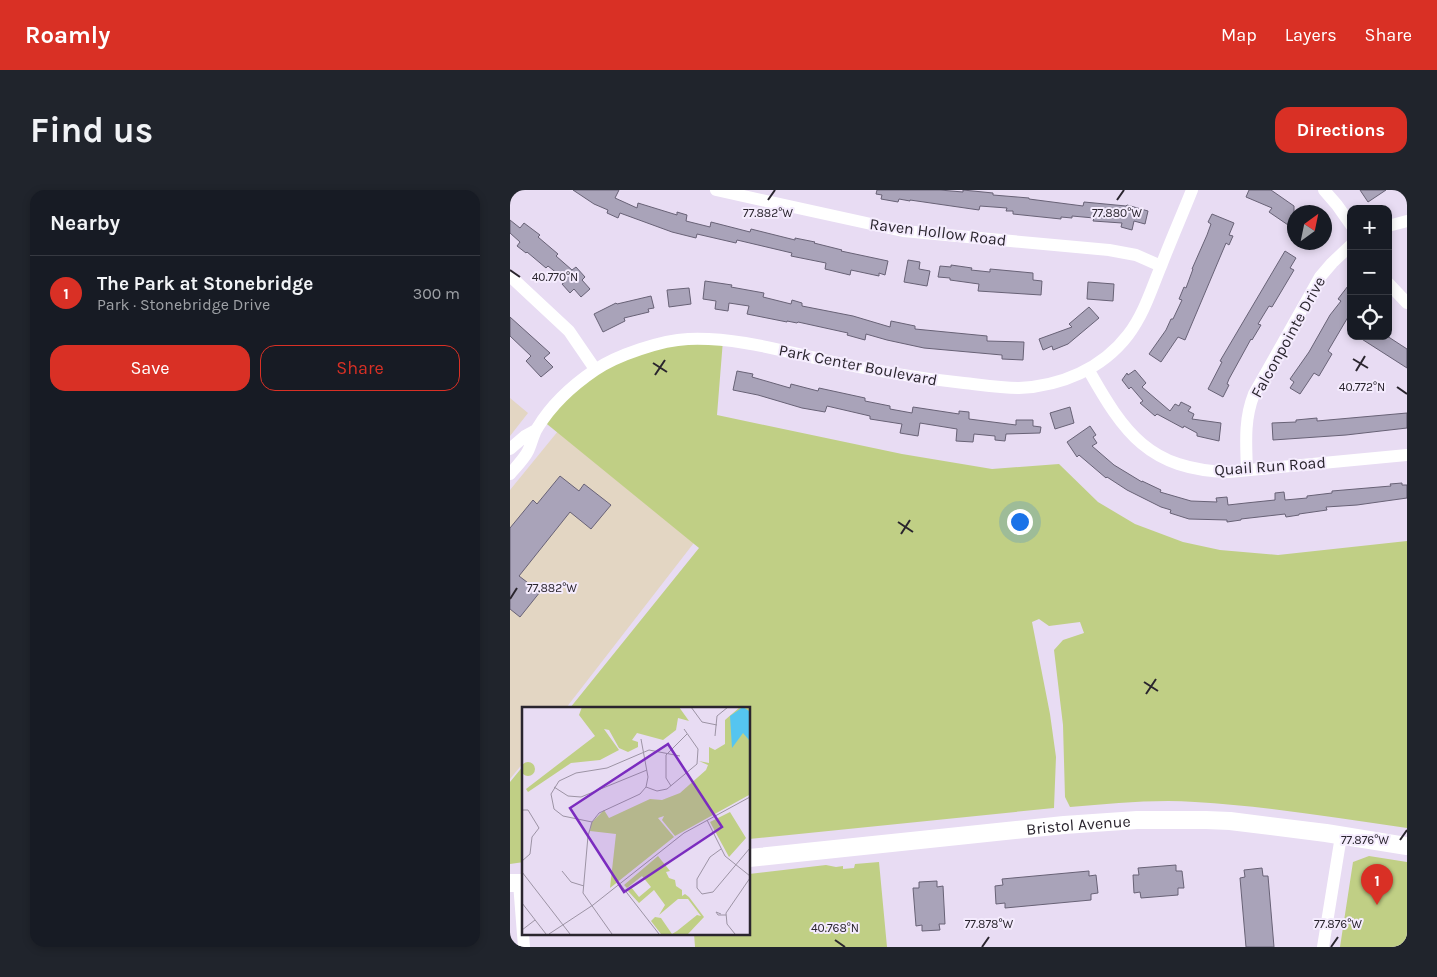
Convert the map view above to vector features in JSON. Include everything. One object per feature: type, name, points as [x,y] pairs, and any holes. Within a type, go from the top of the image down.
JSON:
[{"type":"street","name":"Raven Hollow Road","points":[[716,190],[903,230],[1109,250],[1136,255],[1161,266]]},
{"type":"street","name":"Park Center Boulevard","points":[[510,474],[528,452],[536,430],[558,400],[595,370],[626,355],[669,341],[690,338],[742,342],[896,375],[1001,387],[1017,388],[1055,383],[1088,369],[1110,354],[1127,336],[1142,314],[1192,190]]},
{"type":"street","points":[[1324,190],[1347,219]]},
{"type":"street","points":[[1392,225],[1407,221]]},
{"type":"street","name":"Falconpointe Drive","points":[[1247,470],[1246,424],[1249,406],[1254,394],[1320,277],[1347,249]]},
{"type":"street","points":[[510,276],[569,331],[595,370]]},
{"type":"street","points":[[1392,287],[1407,303]]},
{"type":"street","name":"Quail Run Road","points":[[1088,369],[1116,416],[1131,434],[1151,450],[1174,462],[1197,469],[1229,472],[1407,455]]},
{"type":"street","name":"Park Center Boulevard","points":[[510,449],[525,436],[536,430]]},
{"type":"street","name":"Bristol Avenue","points":[[750,858],[1064,825],[1137,820],[1206,820],[1407,846]]},
{"type":"street","points":[[1323,947],[1341,836]]},
{"type":"street","points":[[518,883],[522,926]]},
{"type":"street","points":[[523,934],[524,947]]},
{"type":"shaded area","points":[[510,398],[528,413],[510,436]]},
{"type":"shaded area","points":[[563,425],[700,535],[567,707],[522,707],[522,764],[510,779],[510,490]]},
{"type":"green space","points":[[723,340],[717,415],[902,454],[992,469],[1059,464],[1098,502],[1135,524],[1183,542],[1220,550],[1278,555],[1407,541],[1407,828],[1275,809],[1180,801],[1148,801],[1070,807],[1065,797],[1063,725],[1054,650],[1063,640],[1084,633],[1080,622],[1049,626],[1039,619],[1032,622],[1050,714],[1056,757],[1054,808],[750,839],[750,707],[571,707],[699,548],[542,420],[586,377],[651,346]]},
{"type":"green space","points":[[522,767],[522,862],[510,864],[510,782]]},
{"type":"green space","points":[[1369,856],[1407,862],[1407,947],[1340,947],[1353,862]]},
{"type":"green space","points":[[879,862],[887,947],[695,947],[694,934],[750,934],[750,874],[826,865],[843,866],[843,869],[854,868],[855,864]]},
{"type":"building","points":[[573,190],[619,190],[615,198],[637,208],[638,203],[677,215],[677,212],[687,215],[686,221],[710,227],[711,222],[750,232],[751,229],[795,240],[795,238],[815,242],[841,251],[888,261],[885,275],[879,273],[879,276],[851,270],[850,275],[825,269],[826,263],[791,256],[792,253],[737,240],[736,243],[697,234],[696,238],[672,232],[620,213],[618,218],[607,213],[608,210],[594,204]]},
{"type":"building","points":[[877,190],[963,192],[963,190],[1083,206],[1084,202],[1127,205],[1148,211],[1145,224],[1134,221],[1132,230],[1121,227],[1122,223],[1093,221],[1094,218],[1072,216],[1072,218],[1061,217],[1061,219],[1013,214],[1013,211],[1006,211],[1007,208],[980,206],[979,210],[910,200],[899,199],[898,202],[881,199],[882,195],[876,194]]},
{"type":"building","points":[[1249,190],[1271,190],[1293,205],[1287,205],[1287,224],[1269,212],[1272,208],[1246,197]]},
{"type":"building","points":[[1360,190],[1386,190],[1368,202]]},
{"type":"building","points":[[1212,214],[1234,223],[1229,235],[1233,236],[1229,245],[1226,243],[1185,340],[1178,337],[1161,362],[1149,354],[1166,330],[1171,319],[1173,319],[1182,300],[1179,299],[1184,287],[1186,288],[1207,235],[1211,224],[1208,222]]},
{"type":"building","points":[[510,220],[520,228],[524,223],[540,235],[538,237],[558,254],[556,256],[572,270],[576,267],[585,277],[582,280],[590,289],[581,297],[574,289],[570,293],[562,284],[565,282],[558,274],[548,266],[546,268],[517,246],[520,242],[510,233]]},
{"type":"building","points":[[1285,251],[1296,258],[1290,268],[1294,270],[1272,307],[1269,306],[1258,324],[1261,325],[1229,379],[1227,384],[1229,385],[1223,397],[1208,389],[1222,362],[1220,361]]},
{"type":"building","points":[[908,260],[920,262],[919,269],[930,271],[927,286],[904,282]]},
{"type":"building","points":[[951,265],[990,272],[990,269],[1033,273],[1033,280],[1042,281],[1041,295],[978,291],[979,284],[938,277],[940,266],[951,267]]},
{"type":"building","points":[[705,281],[732,285],[731,287],[764,293],[763,297],[791,304],[792,300],[802,303],[802,306],[853,316],[890,327],[891,321],[915,326],[915,329],[987,336],[987,341],[1024,342],[1023,360],[1002,359],[1002,355],[924,348],[866,334],[865,340],[847,335],[848,333],[798,322],[787,322],[747,314],[749,306],[729,303],[728,311],[715,309],[716,301],[703,299]]},
{"type":"building","points":[[1088,282],[1114,284],[1113,301],[1087,299]]},
{"type":"building","points":[[1347,287],[1347,319],[1328,351],[1332,354],[1319,376],[1314,373],[1300,394],[1290,388],[1294,382],[1290,379],[1309,352],[1330,315],[1341,301],[1338,299]]},
{"type":"building","points":[[689,288],[691,304],[669,307],[667,290]]},
{"type":"building","points":[[651,296],[654,308],[648,309],[649,312],[624,318],[625,321],[603,332],[594,314],[616,303]]},
{"type":"building","points":[[1089,307],[1099,318],[1068,344],[1053,350],[1052,346],[1043,350],[1039,339],[1072,327],[1069,324]]},
{"type":"building","points":[[510,317],[550,353],[544,358],[553,367],[541,377],[526,361],[531,356],[510,336]]},
{"type":"building","points":[[1392,339],[1407,349],[1407,368],[1363,340]]},
{"type":"building","points":[[1135,370],[1146,383],[1142,387],[1170,411],[1175,404],[1179,406],[1181,402],[1191,407],[1188,411],[1194,414],[1192,419],[1221,423],[1219,441],[1197,436],[1197,433],[1184,426],[1183,428],[1157,414],[1155,416],[1140,403],[1143,401],[1122,380],[1127,373],[1128,375]]},
{"type":"building","points":[[737,371],[753,374],[752,377],[790,388],[791,384],[818,391],[819,388],[865,398],[865,401],[890,406],[890,409],[912,413],[913,407],[959,414],[959,411],[969,412],[969,419],[1016,425],[1016,420],[1033,420],[1033,426],[1041,427],[1040,433],[1006,434],[1005,441],[995,440],[995,436],[974,434],[973,442],[956,441],[957,429],[920,423],[918,436],[900,433],[902,424],[870,419],[870,416],[827,406],[825,412],[802,408],[733,390]]},
{"type":"building","points":[[1070,407],[1074,423],[1055,429],[1050,413]]},
{"type":"building","points":[[1407,413],[1407,428],[1346,435],[1273,440],[1272,423],[1296,422],[1296,420],[1317,418],[1317,421]]},
{"type":"building","points":[[1090,426],[1096,435],[1093,437],[1097,443],[1092,446],[1114,465],[1142,482],[1161,490],[1160,492],[1191,501],[1217,502],[1216,498],[1227,497],[1228,505],[1275,500],[1275,493],[1284,492],[1285,500],[1307,498],[1307,496],[1332,493],[1332,491],[1391,486],[1390,484],[1402,483],[1402,485],[1407,485],[1407,498],[1326,507],[1327,510],[1286,517],[1285,514],[1227,522],[1227,520],[1189,519],[1170,513],[1171,510],[1127,490],[1106,478],[1079,455],[1077,457],[1067,442]]},
{"type":"building","points":[[560,476],[579,491],[584,484],[611,505],[591,529],[570,512],[519,576],[540,592],[520,617],[510,609],[510,528],[533,500],[537,504]]},
{"type":"building","points":[[1176,865],[1176,871],[1182,871],[1184,888],[1178,888],[1178,895],[1141,898],[1140,892],[1134,893],[1133,875],[1139,875],[1138,868]]},
{"type":"building","points":[[1262,868],[1263,876],[1268,876],[1274,947],[1246,947],[1240,878],[1245,877],[1244,870]]},
{"type":"building","points":[[1089,871],[1089,876],[1096,875],[1098,893],[1091,894],[1091,900],[1005,908],[1005,903],[996,904],[995,886],[1003,885],[1002,879]]},
{"type":"building","points":[[937,881],[937,887],[943,886],[945,924],[939,924],[940,930],[922,931],[922,925],[916,926],[913,888],[919,888],[919,882]]},
{"type":"place","name":"The Park at Stonebridge","points":[[1377,905]]}]
